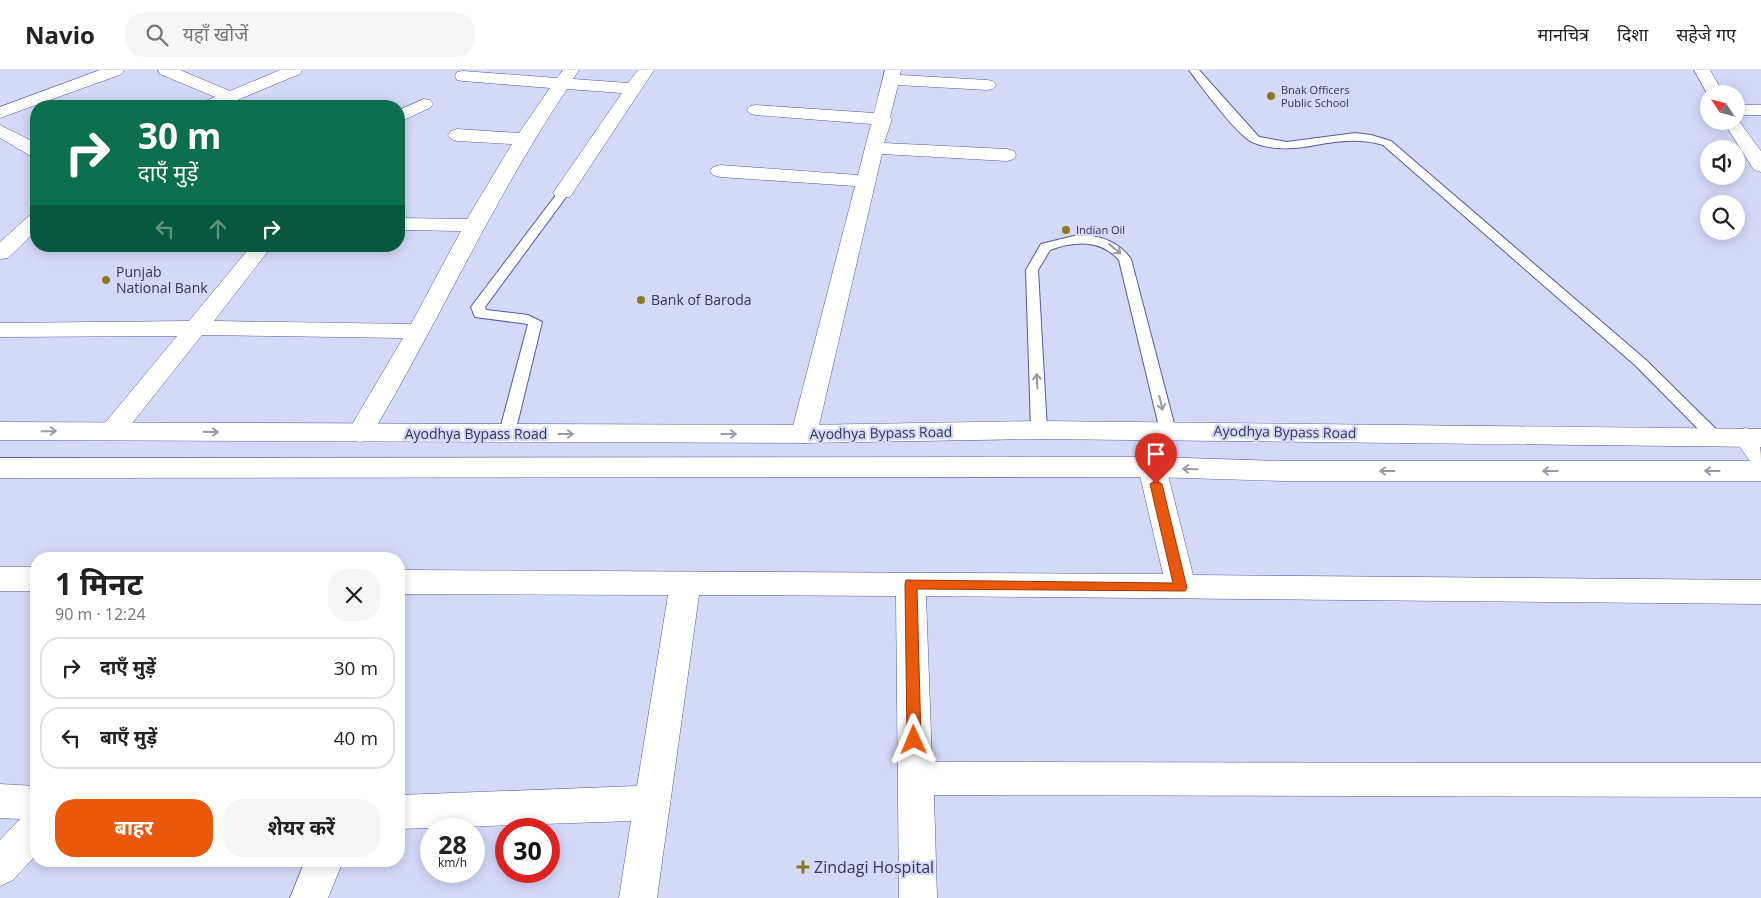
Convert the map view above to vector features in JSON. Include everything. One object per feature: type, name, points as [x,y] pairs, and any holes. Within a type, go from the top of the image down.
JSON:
[{"type":"street","points":[[35,100],[116,70]]},
{"type":"street","points":[[166,70],[230,97]]},
{"type":"street","points":[[223,100],[294,70]]},
{"type":"street","points":[[563,193],[646,70]]},
{"type":"street","points":[[1702,70],[1710,85]]},
{"type":"street","points":[[804,434],[876,148],[892,74],[987,85]]},
{"type":"street","points":[[463,76],[567,76],[634,89]]},
{"type":"street","points":[[360,433],[418,331],[474,224],[524,139],[567,76]]},
{"type":"street","points":[[0,113],[30,102]]},
{"type":"street","points":[[405,114],[424,104]]},
{"type":"street","points":[[756,110],[882,119]]},
{"type":"street","points":[[1745,110],[1761,110]]},
{"type":"street","points":[[0,130],[30,148]]},
{"type":"street","points":[[1738,130],[1761,166]]},
{"type":"street","points":[[457,136],[524,139]]},
{"type":"street","points":[[876,148],[1007,154]]},
{"type":"street","points":[[720,171],[867,181]]},
{"type":"street","points":[[405,224],[474,224]]},
{"type":"street","points":[[0,253],[30,226]]},
{"type":"street","points":[[113,430],[198,328],[257,252]]},
{"type":"street","points":[[0,330],[198,328],[418,331]]},
{"type":"street","name":"Ayodhya Bypass Road","points":[[0,432],[113,430],[507,434],[804,434],[1039,430],[1221,431],[1715,437],[1756,444]]},
{"type":"street","points":[[1221,431],[1232,470]]},
{"type":"street","points":[[1152,467],[1181,588]]},
{"type":"street","points":[[0,468],[1152,467],[1232,470],[1761,471]]},
{"type":"street","points":[[0,579],[30,579]]},
{"type":"street","points":[[405,582],[911,584],[1761,592]]},
{"type":"street","points":[[638,898],[685,584]]},
{"type":"street","points":[[911,584],[918,898]]},
{"type":"street","points":[[915,778],[1761,780]]},
{"type":"street","points":[[0,801],[30,803]]},
{"type":"street","points":[[405,812],[652,803]]},
{"type":"street","points":[[0,868],[30,836]]},
{"type":"street","points":[[309,898],[322,867]]},
{"type":"lane","points":[[1194,70],[1253,138],[1278,145],[1361,136],[1376,138],[1387,144],[1642,363],[1715,437]]},
{"type":"lane","points":[[507,434],[535,322],[528,319],[480,314],[478,307],[563,193]]},
{"type":"lane","points":[[1039,430],[1032,270],[1045,247],[1058,242],[1086,239],[1107,242],[1117,248],[1126,259],[1168,432]]},
{"type":"place","name":"Bnak Officers Public School","points":[[1271,96]]},
{"type":"place","name":"Indian Oil","points":[[1066,230]]},
{"type":"place","name":"Punjab National Bank","points":[[106,280]]},
{"type":"place","name":"Bank of Baroda","points":[[641,300]]},
{"type":"place","name":"Zindagi Hospital","points":[[803,867]]},
{"type":"route","points":[[914,740],[911,584],[1181,588],[1156,484]]}]
